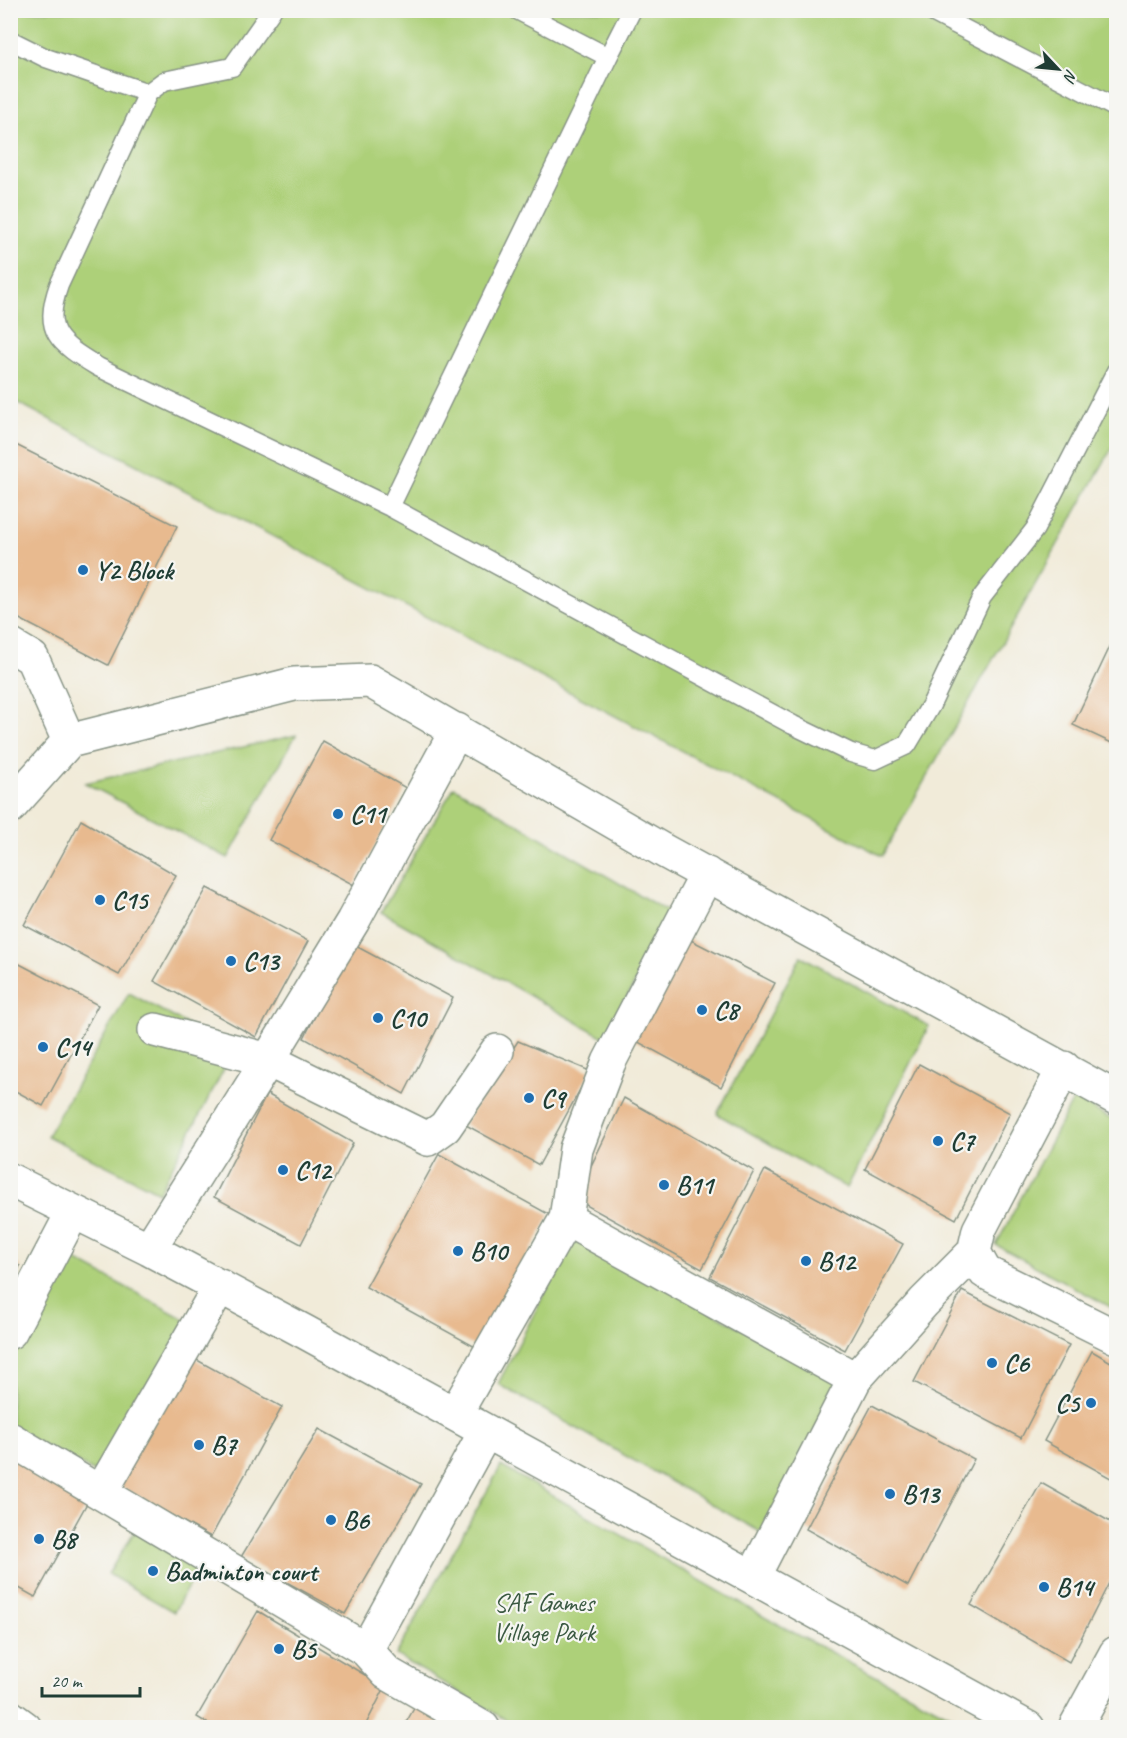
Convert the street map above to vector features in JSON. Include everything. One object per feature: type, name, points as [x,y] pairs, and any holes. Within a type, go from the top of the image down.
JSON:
[{"type":"street","points":[[10,645],[32,658],[69,741]]},
{"type":"street","points":[[10,807],[69,741],[294,684],[370,681],[707,874],[1116,1098]]},
{"type":"street","points":[[149,1249],[353,921],[457,730]]},
{"type":"street","points":[[455,1414],[566,1219],[576,1149],[609,1062],[707,874]]},
{"type":"street","points":[[154,1030],[268,1060],[428,1139],[445,1126],[497,1051]]},
{"type":"street","points":[[753,1577],[855,1379],[924,1302],[974,1252],[979,1230],[1064,1068]]},
{"type":"street","points":[[10,1180],[220,1286],[1028,1728]]},
{"type":"street","points":[[10,1332],[73,1212]]},
{"type":"street","points":[[566,1219],[855,1379]]},
{"type":"street","points":[[974,1252],[985,1272],[1116,1337]]},
{"type":"street","points":[[101,1492],[220,1286]]},
{"type":"street","points":[[366,1650],[486,1431]]},
{"type":"street","points":[[10,1439],[366,1650],[387,1673],[483,1728]]},
{"type":"street","points":[[1075,1728],[1116,1653]]},
{"type":"street","points":[[10,1717],[25,1728]]},
{"type":"lane","points":[[272,10],[232,67],[164,81],[148,93],[60,285],[52,307],[54,332],[72,351],[98,367],[390,507],[793,725],[851,753],[875,760],[907,745],[931,705],[982,597],[1035,528],[1116,371]]},
{"type":"lane","points":[[517,10],[608,57]]},
{"type":"lane","points":[[390,507],[632,10]]},
{"type":"lane","points":[[928,10],[1116,108]]},
{"type":"lane","points":[[10,40],[46,58],[148,93]]},
{"type":"green space","points":[[10,11],[1116,11],[1116,441],[882,856],[11,399]]},
{"type":"green space","points":[[296,735],[228,858],[85,783]]},
{"type":"green space","points":[[454,787],[672,914],[605,1038],[381,912]]},
{"type":"green space","points":[[801,956],[929,1026],[847,1188],[717,1114]]},
{"type":"green space","points":[[129,993],[234,1050],[159,1192],[47,1136]]},
{"type":"green space","points":[[1074,1098],[1116,1122],[1116,1310],[996,1245]]},
{"type":"green space","points":[[573,1238],[840,1381],[764,1534],[498,1384]]},
{"type":"green space","points":[[61,1252],[188,1321],[103,1476],[11,1429],[10,1348]]},
{"type":"green space","name":"SAF Games Village Park","points":[[501,1466],[766,1618],[972,1727],[518,1727],[396,1655]]},
{"type":"green space","name":"Badminton court","points":[[134,1532],[198,1568],[174,1612],[108,1574]]},
{"type":"building","name":"Y2 Block","points":[[10,442],[177,526],[108,665],[10,614]]},
{"type":"building","points":[[1116,634],[1116,745],[1073,725]]},
{"type":"building","name":"C11","points":[[323,741],[406,788],[354,885],[269,840]]},
{"type":"building","name":"C15","points":[[81,820],[176,875],[119,975],[24,925]]},
{"type":"building","name":"C13","points":[[207,888],[308,941],[256,1037],[154,981]]},
{"type":"building","name":"C8","points":[[683,936],[775,983],[721,1087],[629,1037]]},
{"type":"building","name":"C10","points":[[352,944],[453,998],[404,1094],[304,1038]]},
{"type":"building","name":"C14","points":[[10,959],[98,1005],[43,1106],[10,1088]]},
{"type":"building","name":"C9","points":[[518,1041],[590,1071],[539,1165],[464,1124]]},
{"type":"building","name":"C7","points":[[919,1064],[1010,1113],[956,1219],[865,1169]]},
{"type":"building","name":"C12","points":[[267,1094],[353,1143],[301,1244],[214,1197]]},
{"type":"building","name":"B11","points":[[624,1098],[754,1171],[702,1269],[575,1199]]},
{"type":"building","name":"B10","points":[[439,1154],[550,1215],[477,1348],[366,1287]]},
{"type":"building","name":"B12","points":[[765,1170],[903,1244],[845,1350],[710,1277]]},
{"type":"building","points":[[10,1261],[20,1266],[10,1285]]},
{"type":"building","name":"C6","points":[[962,1291],[1069,1345],[1021,1438],[914,1382]]},
{"type":"building","name":"C5","points":[[1092,1351],[1116,1365],[1116,1481],[1044,1441]]},
{"type":"building","name":"B7","points":[[188,1355],[282,1407],[211,1537],[116,1484]]},
{"type":"building","name":"B13","points":[[872,1405],[974,1459],[908,1586],[806,1529]]},
{"type":"building","name":"B6","points":[[319,1429],[421,1484],[345,1614],[241,1557]]},
{"type":"building","name":"B8","points":[[10,1448],[92,1494],[35,1597],[10,1583]]},
{"type":"building","name":"B14","points":[[1041,1483],[1116,1525],[1116,1569],[1069,1662],[971,1605]]},
{"type":"building","name":"B5","points":[[258,1611],[385,1687],[364,1728],[215,1728],[197,1717]]},
{"type":"building","points":[[416,1705],[454,1728],[403,1728]]},
{"type":"place","name":"Y2 Block","points":[[83,570]]},
{"type":"place","name":"C11","points":[[338,814]]},
{"type":"place","name":"C15","points":[[100,900]]},
{"type":"place","name":"C13","points":[[231,961]]},
{"type":"place","name":"C8","points":[[702,1010]]},
{"type":"place","name":"C10","points":[[378,1018]]},
{"type":"place","name":"C14","points":[[43,1047]]},
{"type":"place","name":"C9","points":[[529,1098]]},
{"type":"place","name":"C7","points":[[938,1141]]},
{"type":"place","name":"C12","points":[[283,1170]]},
{"type":"place","name":"B11","points":[[664,1185]]},
{"type":"place","name":"B10","points":[[458,1251]]},
{"type":"place","name":"B12","points":[[806,1261]]},
{"type":"place","name":"C6","points":[[992,1363]]},
{"type":"place","name":"C5","points":[[1091,1403]]},
{"type":"place","name":"B7","points":[[199,1445]]},
{"type":"place","name":"B13","points":[[890,1494]]},
{"type":"place","name":"B6","points":[[331,1520]]},
{"type":"place","name":"B8","points":[[39,1539]]},
{"type":"place","name":"Badminton court","points":[[153,1571]]},
{"type":"place","name":"B14","points":[[1044,1587]]},
{"type":"place","name":"B5","points":[[279,1649]]}]
